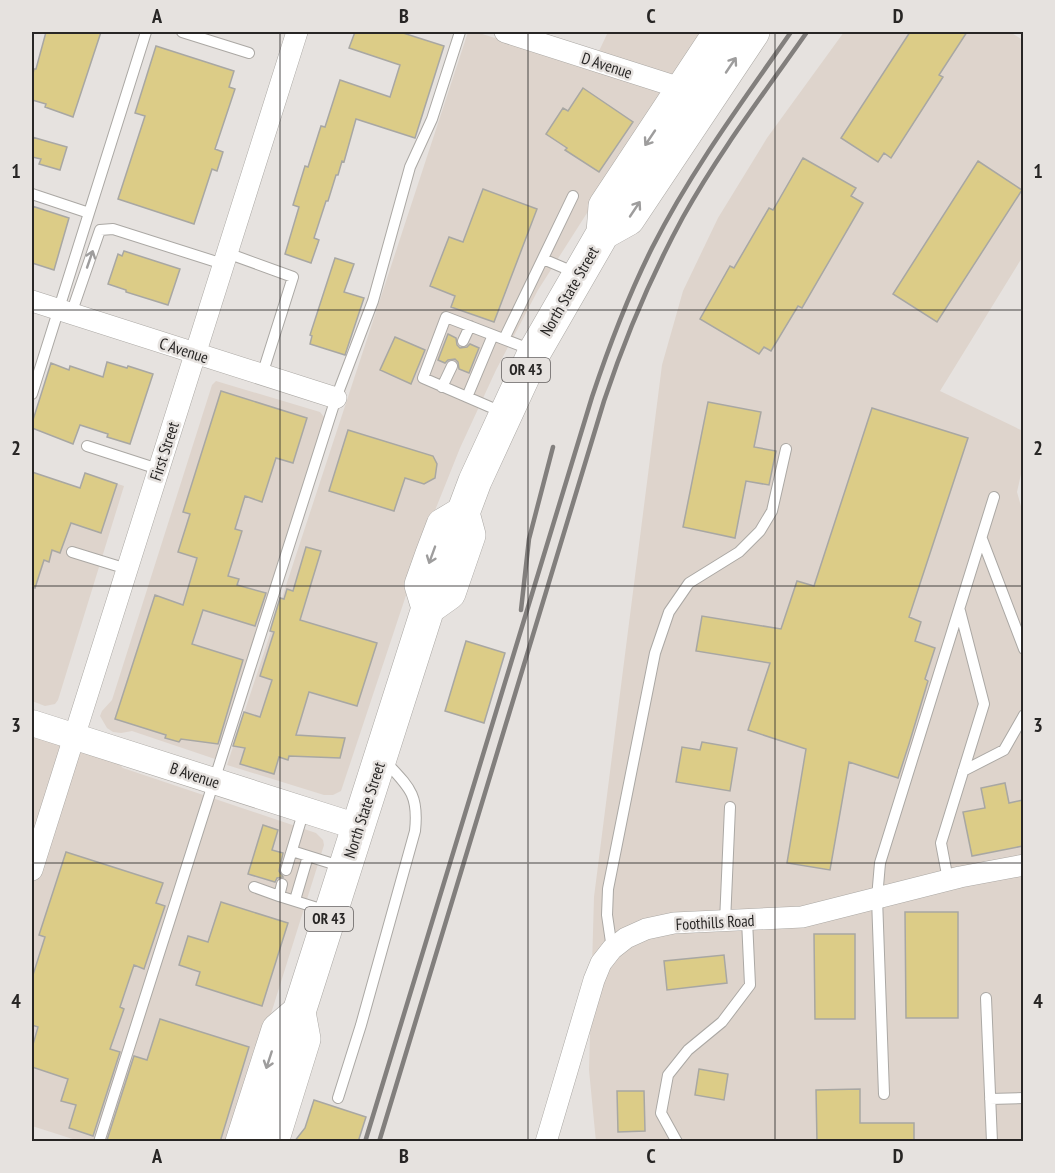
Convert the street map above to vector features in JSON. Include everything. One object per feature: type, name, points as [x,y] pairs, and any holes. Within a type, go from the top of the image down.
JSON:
[{"type":"main road","name":"North State Street","points":[[696,94],[720,32]]},
{"type":"main road","name":"North State Street","points":[[272,1142],[304,1040],[299,1012],[428,608],[422,585],[443,525],[463,513],[505,413],[536,351],[603,233],[604,206],[696,94],[753,32]]},
{"type":"main road","name":"North State Street","points":[[242,1142],[278,1030],[299,1012]]},
{"type":"street","name":"First Street","points":[[32,870],[297,32]]},
{"type":"street","name":"D Avenue","points":[[505,32],[696,94]]},
{"type":"street","name":"C Avenue","points":[[32,301],[336,398]]},
{"type":"street","name":"B Avenue","points":[[32,723],[358,827]]},
{"type":"street","name":"Foothills Road","points":[[546,1142],[594,980],[612,949],[626,938],[646,929],[674,923],[802,917],[948,880],[1023,865]]},
{"type":"lane","points":[[65,312],[89,213],[146,32]]},
{"type":"lane","points":[[182,32],[249,53]]},
{"type":"lane","points":[[99,1142],[336,398],[373,301],[410,167],[432,118],[460,32]]},
{"type":"lane","points":[[32,194],[89,213]]},
{"type":"lane","points":[[504,339],[573,195]]},
{"type":"lane","points":[[32,394],[100,230],[113,229],[293,277],[262,375]]},
{"type":"lane","points":[[543,259],[578,274]]},
{"type":"lane","points":[[505,413],[423,378],[446,317],[536,351]]},
{"type":"lane","points":[[463,341],[470,326]]},
{"type":"lane","points":[[467,397],[493,335]]},
{"type":"lane","points":[[442,387],[452,366]]},
{"type":"lane","points":[[87,446],[158,469]]},
{"type":"lane","points":[[612,949],[607,915],[608,889],[655,653],[669,612],[689,583],[739,552],[760,531],[772,511],[786,449]]},
{"type":"lane","points":[[884,1094],[877,898],[880,863],[994,497]]},
{"type":"lane","points":[[982,539],[1023,649]]},
{"type":"lane","points":[[72,552],[127,568]]},
{"type":"lane","points":[[948,880],[941,843],[984,704],[960,610]]},
{"type":"lane","points":[[963,771],[1004,750],[1023,715]]},
{"type":"lane","points":[[338,1098],[361,1025],[415,831],[417,811],[414,797],[407,785],[381,756]]},
{"type":"lane","points":[[725,922],[730,807]]},
{"type":"lane","points":[[286,870],[304,810]]},
{"type":"lane","points":[[292,851],[345,868]]},
{"type":"lane","points":[[295,900],[308,856]]},
{"type":"lane","points":[[254,887],[280,890],[295,900],[331,912]]},
{"type":"lane","points":[[677,1142],[661,1113],[668,1075],[688,1050],[722,1022],[750,985],[747,920]]},
{"type":"lane","points":[[986,998],[992,1142]]},
{"type":"lane","points":[[990,1099],[1023,1098]]},
{"type":"shaded area","points":[[468,32],[476,32],[591,68],[608,32],[706,32],[538,290],[496,370],[460,448],[430,523],[341,791],[333,795],[324,795],[227,765]]},
{"type":"shaded area","points":[[844,32],[1010,32],[1023,40],[1023,256],[940,391],[1023,431],[1023,465],[1017,492],[1024,517],[1023,1141],[596,1142],[589,1070],[594,897],[662,365],[683,291],[718,218],[767,138]]},
{"type":"shaded area","points":[[216,381],[320,412],[324,417],[324,423],[215,759],[132,731],[113,732],[107,728],[100,716],[112,700],[212,385]]},
{"type":"shaded area","points":[[85,473],[124,486],[58,700],[55,704],[45,706],[32,701],[32,510],[69,523]]},
{"type":"shaded area","points":[[32,733],[116,761],[123,768],[316,833],[323,840],[324,845],[231,1141],[79,1141],[32,1126]]},
{"type":"building","points":[[46,32],[101,32],[73,117],[32,100],[32,78]]},
{"type":"building","points":[[355,32],[400,32],[444,46],[415,138],[356,119],[344,162],[342,161],[338,175],[336,175],[314,238],[319,240],[311,263],[285,254],[299,207],[293,205],[305,166],[308,167],[321,126],[325,127],[340,80],[390,97],[400,65],[349,48]]},
{"type":"building","points":[[910,32],[967,32],[939,75],[943,77],[891,158],[884,153],[878,162],[841,138]]},
{"type":"building","points":[[156,46],[234,71],[229,87],[235,89],[215,149],[223,152],[217,171],[212,169],[194,224],[118,199],[145,116],[135,113]]},
{"type":"building","points":[[583,88],[633,122],[599,172],[565,150],[567,148],[546,134],[563,108],[568,111]]},
{"type":"building","points":[[32,137],[67,147],[60,170],[39,164],[41,159],[32,157]]},
{"type":"building","points":[[803,158],[856,188],[851,196],[863,203],[802,308],[798,306],[771,351],[764,347],[759,354],[700,319],[730,266],[734,268],[769,208],[773,210]]},
{"type":"building","points":[[978,161],[1022,190],[937,322],[893,294]]},
{"type":"building","points":[[483,189],[537,209],[494,322],[451,307],[455,296],[430,286],[449,237],[463,242]]},
{"type":"building","points":[[32,206],[69,218],[54,270],[32,263]]},
{"type":"building","points":[[124,251],[180,269],[168,305],[108,284],[118,254],[122,256]]},
{"type":"building","points":[[335,258],[354,264],[344,292],[364,298],[345,355],[310,344],[312,336],[310,335]]},
{"type":"building","points":[[448,334],[456,338],[460,348],[470,344],[479,348],[469,373],[459,369],[455,359],[445,363],[438,360]]},
{"type":"building","points":[[395,337],[425,350],[411,384],[380,370]]},
{"type":"building","points":[[107,362],[153,374],[130,444],[80,425],[73,444],[32,428],[51,363],[69,370],[70,366],[103,377]]},
{"type":"building","points":[[221,391],[307,418],[293,463],[276,458],[262,502],[245,496],[235,529],[242,531],[228,576],[239,579],[237,585],[266,593],[255,626],[203,610],[192,644],[243,660],[218,744],[181,739],[179,742],[165,738],[166,735],[115,719],[155,595],[183,605],[197,558],[178,552],[190,514],[183,512]]},
{"type":"building","points":[[708,402],[761,412],[754,447],[776,451],[769,485],[746,481],[735,538],[683,527]]},
{"type":"building","points":[[872,408],[968,438],[909,617],[921,622],[915,641],[935,648],[925,679],[928,681],[909,744],[898,778],[849,762],[830,870],[787,863],[806,749],[748,730],[770,663],[696,651],[702,616],[781,629],[797,581],[814,586]]},
{"type":"building","points":[[348,430],[433,456],[437,464],[435,478],[424,484],[405,478],[394,511],[329,491]]},
{"type":"building","points":[[32,472],[80,488],[85,473],[117,484],[101,533],[71,523],[60,553],[52,550],[49,562],[44,560],[35,588],[32,587]]},
{"type":"building","points":[[306,547],[321,551],[300,620],[377,643],[357,706],[309,692],[296,735],[345,738],[340,758],[289,756],[288,760],[279,757],[274,774],[240,764],[245,748],[233,746],[244,712],[260,717],[272,680],[260,676],[274,632],[270,631],[280,598],[284,599],[287,589],[293,591]]},
{"type":"building","points":[[466,641],[505,653],[484,723],[445,711]]},
{"type":"building","points":[[702,742],[737,748],[730,791],[676,782],[682,747],[700,750]]},
{"type":"building","points":[[1005,783],[1009,803],[1023,800],[1023,846],[972,856],[963,812],[985,808],[981,788]]},
{"type":"building","points":[[263,825],[278,830],[272,850],[283,853],[279,871],[283,877],[277,878],[275,882],[248,874]]},
{"type":"building","points":[[66,852],[163,883],[156,903],[165,906],[144,969],[134,965],[120,1007],[124,1009],[110,1049],[120,1052],[93,1136],[69,1128],[76,1105],[61,1101],[68,1079],[32,1067],[32,1048],[38,1027],[32,1025],[32,978],[45,937],[39,935]]},
{"type":"building","points":[[221,902],[288,923],[262,1006],[196,985],[200,972],[179,965],[188,936],[208,942]]},
{"type":"building","points":[[905,912],[958,912],[958,1018],[906,1018]]},
{"type":"building","points":[[814,934],[855,934],[855,1019],[815,1019]]},
{"type":"building","points":[[724,955],[727,983],[667,990],[664,961]]},
{"type":"building","points":[[160,1019],[249,1047],[220,1142],[107,1140],[134,1056],[147,1060]]},
{"type":"building","points":[[699,1069],[728,1074],[724,1100],[695,1095]]},
{"type":"building","points":[[860,1089],[860,1123],[914,1123],[914,1142],[817,1142],[816,1090]]},
{"type":"building","points":[[617,1091],[644,1091],[645,1131],[618,1132]]},
{"type":"building","points":[[314,1100],[366,1117],[358,1142],[294,1142],[305,1128]]},
{"type":"railway","points":[[365,1142],[592,397],[612,340],[643,266],[667,219],[718,137],[791,32]]},
{"type":"railway","points":[[379,1142],[604,401],[621,354],[639,308],[683,217],[712,169],[807,32]]},
{"type":"railway","points":[[521,610],[529,539],[553,447]]}]
